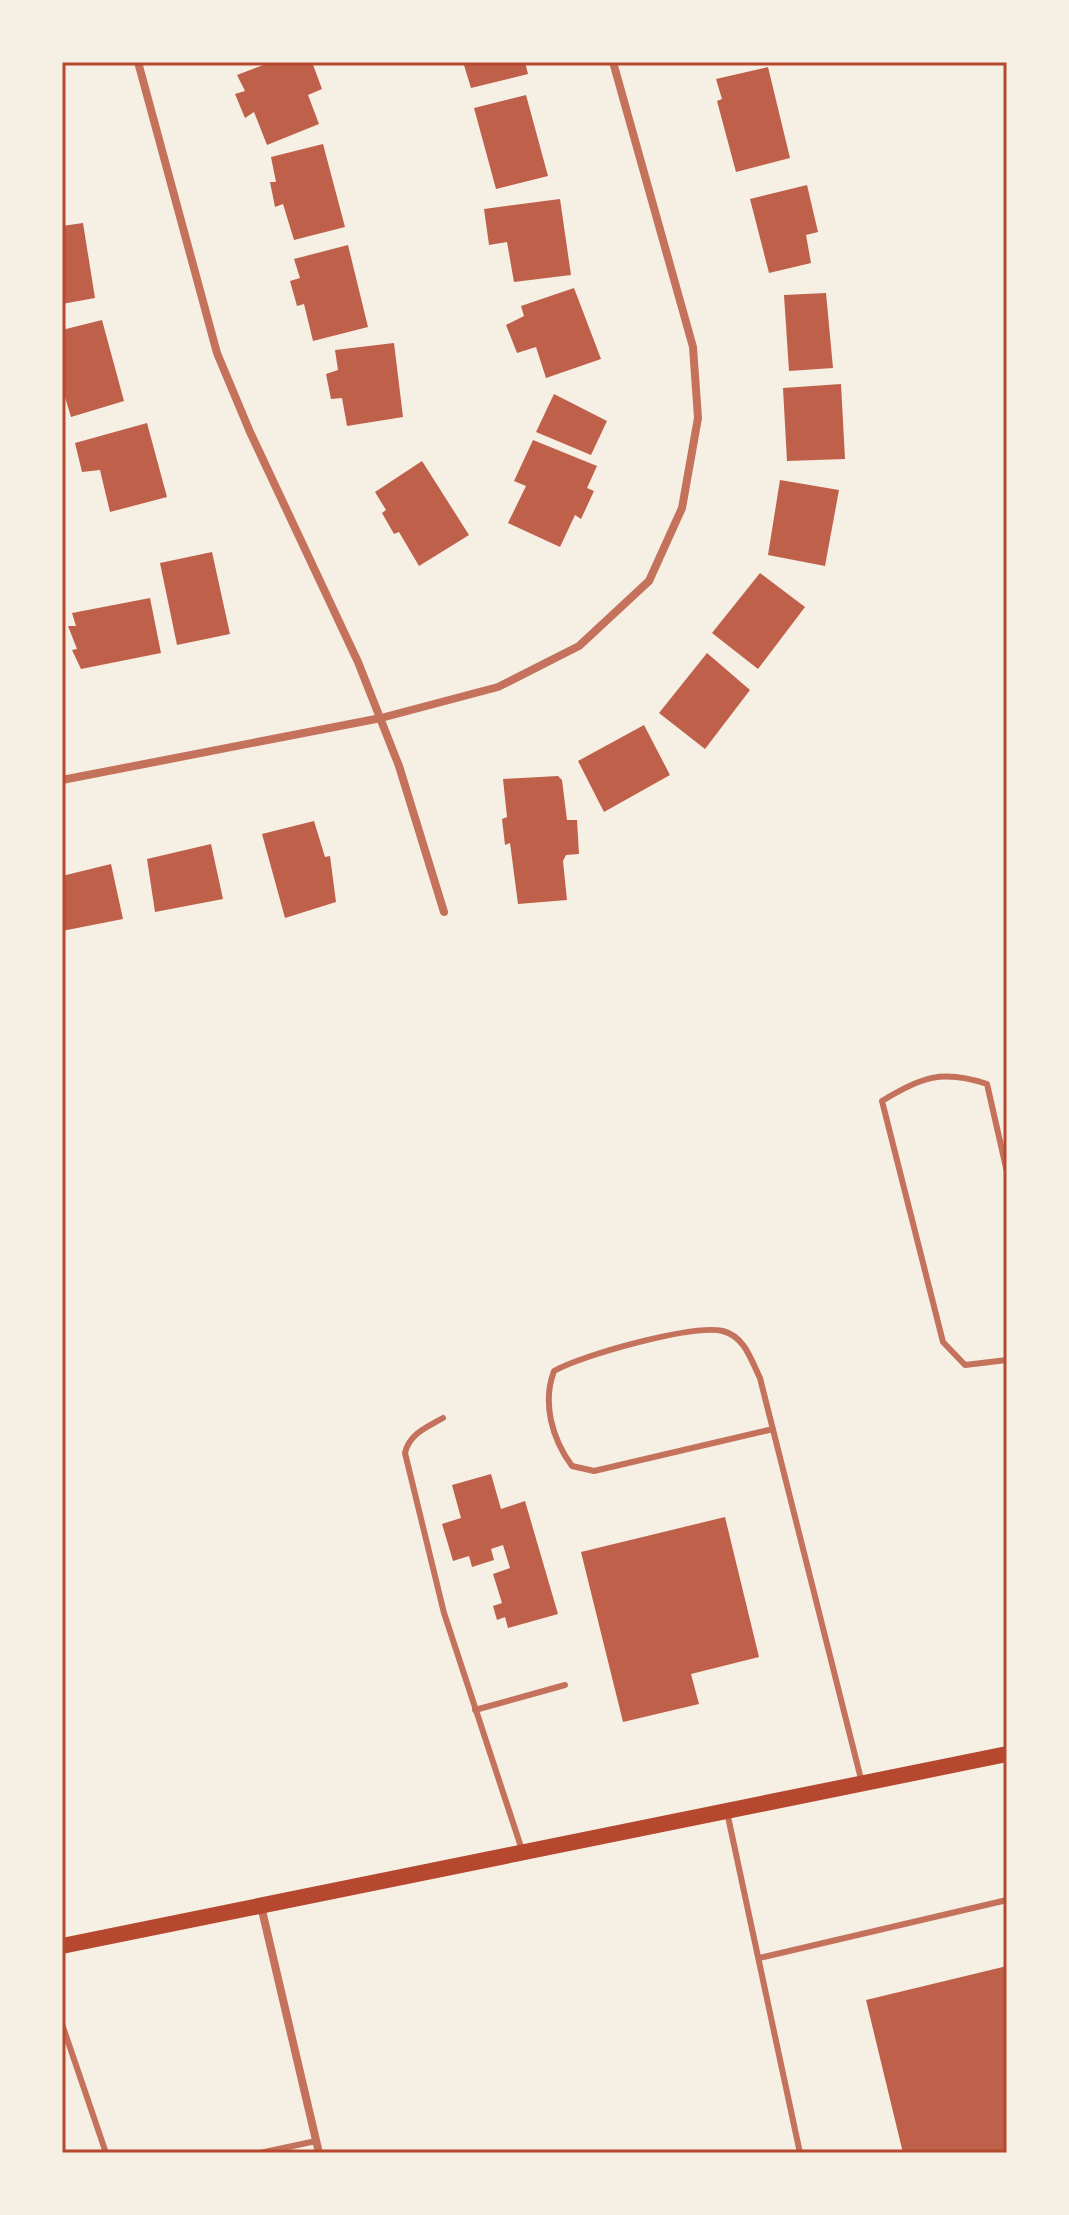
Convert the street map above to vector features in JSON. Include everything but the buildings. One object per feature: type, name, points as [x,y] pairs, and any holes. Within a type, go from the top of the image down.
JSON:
[{"type":"main road","points":[[62,1946],[1007,1754]]},
{"type":"street","points":[[138,62],[217,353],[381,718],[444,912]]},
{"type":"street","points":[[62,780],[381,718],[498,687],[579,646],[649,581],[682,508],[698,418],[693,347],[613,62]]},
{"type":"street","points":[[261,1906],[319,2153]]},
{"type":"lane","points":[[1007,1172],[987,1084],[960,1075],[918,1079],[882,1101],[943,1342],[965,1365],[1007,1360]]},
{"type":"lane","points":[[773,1429],[594,1471],[572,1466],[558,1448],[546,1393],[554,1371],[575,1359],[698,1331],[724,1332],[744,1344],[760,1378],[773,1429],[862,1783]]},
{"type":"lane","points":[[443,1418],[420,1430],[407,1445],[405,1453],[421,1533],[523,1853]]},
{"type":"lane","points":[[475,1710],[565,1685]]},
{"type":"lane","points":[[727,1811],[800,2153]]},
{"type":"lane","points":[[759,1958],[1007,1900]]},
{"type":"lane","points":[[62,2024],[106,2153]]},
{"type":"lane","points":[[260,2153],[316,2141]]}]
